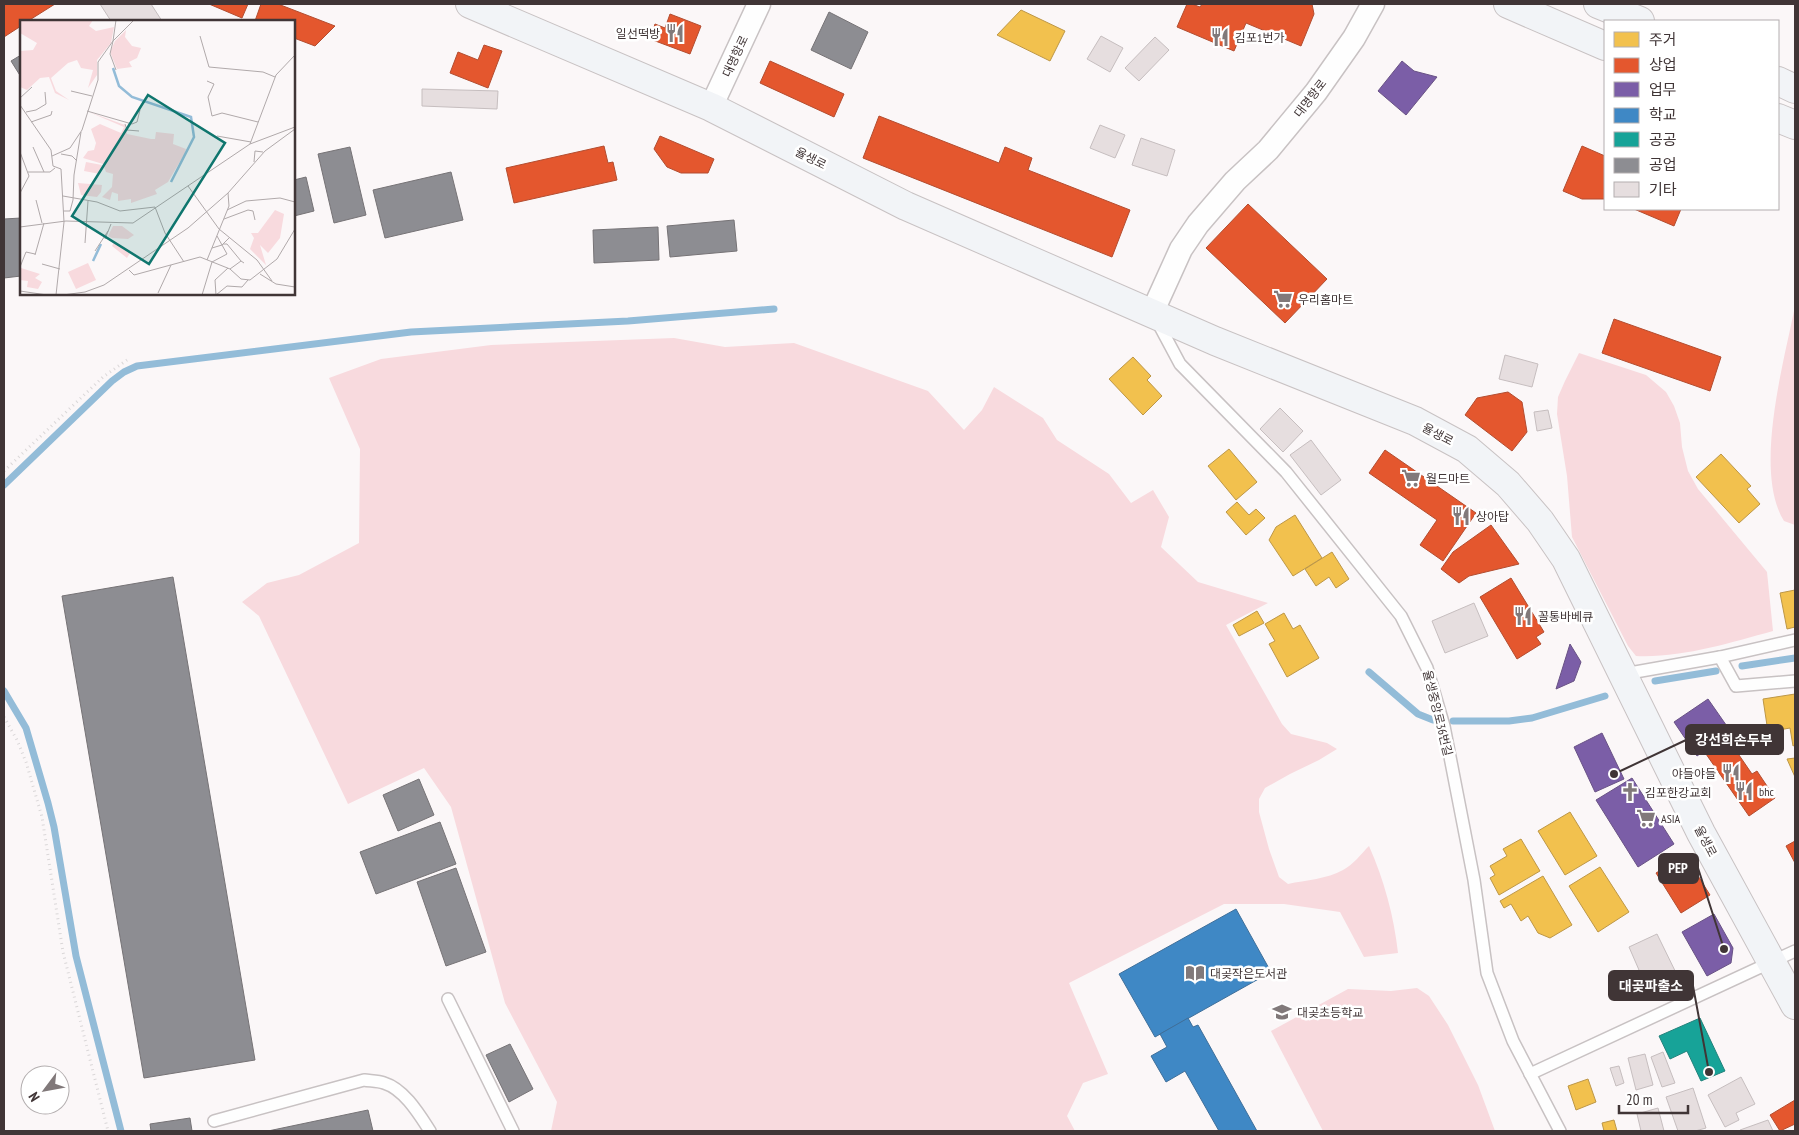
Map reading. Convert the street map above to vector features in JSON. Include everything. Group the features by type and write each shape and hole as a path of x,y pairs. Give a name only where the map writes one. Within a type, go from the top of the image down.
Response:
{"street":[{"name":"율생로","path":"470,4 711,108 906,206 1215,340 1415,421 1467,449 1508,484 1540,521 1566,559 1701,834 1784,956 1795,1005"},
{"name":"대명항로","path":"711,108 759,4"},
{"name":"대명항로","path":"1152,313 1180,249 1198,224 1235,181 1268,150 1316,92 1354,38 1372,4"},
{"path":"1508,4 1604,46"},
{"path":"1598,4 1638,20"},
{"path":"1779,81 1795,89"},
{"path":"1779,118 1795,125"}],"lane":[{"name":"율생중앙로36번길","path":"1152,313 1180,364 1286,472 1401,616 1428,668 1444,726 1474,880 1487,973 1513,1042 1560,1131"},
{"path":"1624,674 1720,657 1795,640"},
{"path":"1720,657 1736,686 1795,681"},
{"path":"1530,1074 1784,956"},
{"path":"448,999 513,1131"},
{"path":"214,1121 364,1080 385,1083 401,1093 419,1113 430,1131"}],"path":[{"path":"4,471 104,377 127,360"},
{"path":"4,717 17,740 26,762 42,817 64,952 108,1131"}],"shaded area":[{"path":"1795,306 1795,525 1784,521 1775,500 1771,474 1771,446 1779,385"},
{"path":"674,338 725,347 794,343 928,391 964,430 982,410 994,387 1043,418 1057,440 1109,474 1131,503 1153,490 1169,517 1161,547 1198,582 1268,603 1226,625 1282,724 1291,734 1327,743 1337,749 1265,788 1259,799 1259,812 1279,877 1288,884 1330,875 1350,865 1369,846 1388,898 1398,953 1364,957 1340,912 1284,904 1224,904 1069,983 1108,1074 1083,1083 1067,1116 1075,1131 551,1131 557,1102 505,1003 451,807 424,768 348,804 259,616 242,602 267,583 299,575 359,543 360,449 329,378 381,359 491,345"},
{"path":"1579,353 1646,375 1666,392 1674,406 1680,423 1682,447 1688,471 1698,489 1767,572 1773,631 1705,649 1671,655 1636,656 1628,646 1572,537 1567,476 1557,414 1558,397"},
{"path":"1417,988 1429,996 1448,1025 1478,1085 1495,1131 1323,1131 1271,1031 1348,989 1391,991"}],"building: 주거":[{"path":"1021,10 1065,31 1050,61 997,35"},
{"path":"1133,357 1151,376 1147,380 1162,396 1143,415 1109,379"},
{"path":"1229,449 1257,482 1236,500 1208,466"},
{"path":"1721,454 1751,486 1747,489 1760,504 1739,523 1696,477"},
{"path":"1237,502 1249,515 1256,509 1265,518 1246,535 1226,512"},
{"path":"1295,515 1322,558 1293,576 1269,540 1276,527"},
{"path":"1332,552 1349,579 1336,588 1329,577 1316,586 1305,569"},
{"path":"1795,590 1795,627 1787,629 1780,593"},
{"path":"1257,611 1264,623 1239,636 1233,625"},
{"path":"1284,613 1293,629 1300,625 1319,658 1287,677 1269,644 1275,641 1265,624"},
{"path":"1795,694 1795,745 1793,746 1790,728 1768,732 1763,699"},
{"path":"1795,758 1795,777 1787,759"},
{"path":"1570,812 1597,856 1565,875 1538,831"},
{"path":"1521,839 1540,871 1499,895 1490,878 1495,875 1490,866 1507,856 1503,849"},
{"path":"1600,867 1629,912 1598,932 1569,886"},
{"path":"1543,876 1572,925 1550,938 1538,933 1528,916 1521,921 1511,904 1504,908 1500,901"},
{"path":"1588,1079 1596,1102 1576,1110 1568,1086"},
{"path":"1614,1120 1617,1131 1604,1131 1602,1123"}],"building: 상업":[{"path":"4,4 55,4 30,20 20,20 20,27 4,37"},
{"path":"209,4 248,4 242,18"},
{"path":"261,4 278,4 335,26 315,46 295,38 295,20 255,20"},
{"name":"김포1번가","path":"1187,4 1200,7 1202,4 1312,4 1314,14 1301,46 1246,23 1234,51 1177,27"},
{"name":"일선떡방","path":"670,14 701,26 690,54 650,39 655,24 665,28"},
{"path":"484,45 502,51 488,88 450,73 458,52 478,60"},
{"path":"770,61 844,94 834,117 760,83"},
{"path":"879,116 999,163 1005,147 1032,158 1028,170 1130,210 1112,257 863,158"},
{"path":"660,136 714,159 708,173 681,173 667,167 654,149"},
{"path":"604,146 608,163 613,162 617,180 514,203 506,168"},
{"path":"1582,146 1604,156 1604,199 1582,199 1563,191"},
{"path":"1248,204 1327,279 1285,323 1206,248"},
{"path":"1636,210 1681,210 1674,226"},
{"path":"1614,319 1721,357 1710,391 1602,353"},
{"path":"1508,392 1522,402 1527,432 1512,451 1465,415 1477,398"},
{"path":"1385,450 1476,513 1443,561 1420,545 1437,520 1369,473"},
{"path":"1491,525 1519,564 1469,576 1459,583 1441,569 1453,552"},
{"path":"1511,578 1544,632 1536,637 1541,644 1517,659 1480,597"},
{"path":"1728,739 1752,774 1757,771 1775,798 1749,816 1706,754"},
{"path":"1795,841 1795,863 1786,846"},
{"path":"1685,855 1710,895 1681,913 1656,873"},
{"path":"1795,1100 1795,1124 1780,1131 1770,1115"}],"building: 업무":[{"path":"1402,61 1414,71 1437,77 1406,115 1378,91"},
{"path":"1570,644 1581,662 1574,681 1556,689"},
{"path":"1708,699 1731,732 1697,756 1674,722"},
{"path":"1602,733 1624,779 1595,792 1574,747"},
{"path":"1632,778 1674,844 1638,867 1596,800"},
{"path":"1714,914 1733,948 1731,963 1707,976 1682,932"}],"building: 학교":[{"name":"대곶작은도서관","path":"1236,909 1271,972 1155,1037 1119,974"},
{"path":"1188,1018 1193,1027 1198,1025 1257,1131 1219,1131 1185,1071 1166,1082 1151,1056 1167,1047 1160,1034"}],"building: 공공":[{"path":"1700,1018 1725,1071 1701,1081 1687,1051 1670,1059 1659,1036"}],"building: 공업":[{"path":"829,12 868,32 851,69 811,50"},
{"path":"20,56 20,75 11,61"},
{"path":"350,147 366,215 334,223 318,154"},
{"path":"451,172 463,220 385,238 373,190"},
{"path":"306,177 314,211 295,216 295,180"},
{"path":"20,218 20,276 4,278 4,219"},
{"path":"734,220 737,251 670,257 667,226"},
{"path":"658,227 659,260 594,263 593,230"},
{"path":"173,577 255,1060 144,1078 62,596"},
{"path":"419,779 434,815 398,831 383,795"},
{"path":"440,822 456,864 376,894 360,852"},
{"path":"456,868 486,952 446,966 417,882"},
{"path":"510,1044 533,1089 509,1102 486,1055"},
{"path":"368,1110 373,1131 268,1131"},
{"path":"190,1118 192,1131 151,1131 150,1124"}],"building: 기타":[{"path":"100,4 151,4 161,20 110,20"},
{"path":"1101,36 1123,48 1110,72 1087,59"},
{"path":"1155,37 1169,50 1139,81 1125,68"},
{"path":"422,89 498,91 497,109 422,106"},
{"path":"1100,125 1125,135 1115,158 1090,148"},
{"path":"1141,138 1175,150 1167,176 1132,165"},
{"path":"1505,355 1538,364 1532,387 1499,379"},
{"path":"1280,408 1303,431 1283,452 1260,429"},
{"path":"1548,410 1552,428 1537,431 1534,412"},
{"path":"1311,440 1341,480 1321,495 1290,455"},
{"path":"1474,603 1488,636 1445,653 1432,621"},
{"path":"1657,934 1681,983 1646,999 1633,973 1639,970 1629,947"},
{"path":"1663,1052 1675,1083 1662,1087 1651,1057"},
{"path":"1645,1054 1653,1085 1636,1090 1628,1058"},
{"path":"1619,1066 1624,1083 1616,1086 1610,1068"},
{"path":"1741,1077 1755,1104 1736,1113 1739,1120 1725,1127 1708,1095"},
{"path":"1693,1088 1706,1128 1695,1131 1678,1131 1666,1097"},
{"path":"1658,1108 1664,1131 1641,1131 1637,1114"},
{"path":"1768,1120 1773,1131 1740,1130"}],"waterway":[{"path":"4,485 112,381 124,372 137,366 411,332 628,321 774,309"},
{"path":"1742,666 1795,658"},
{"path":"1655,681 1716,671"},
{"path":"1369,672 1418,714 1433,720"},
{"path":"4,691 26,728 48,803 54,827 76,956 121,1131"},
{"path":"1453,721 1509,721 1532,718 1605,696"}],"place":[{"name":"일선떡방","path":"675,33"},
{"name":"김포1번가","path":"1220,37"},
{"name":"우리홈마트","path":"1283,299"},
{"name":"월드마트","path":"1411,478"},
{"name":"상아탑","path":"1461,516"},
{"name":"꼴통바베큐","path":"1523,616"},
{"name":"야들야들","path":"1731,773"},
{"name":"강선희손두부","path":"1614,774"},
{"name":"bhc","path":"1744,791"},
{"name":"김포한강교회","path":"1630,792"},
{"name":"ASIA","path":"1646,818"},
{"name":"PEP","path":"1724,949"},
{"name":"대곶작은도서관","path":"1195,973"},
{"name":"대곶초등학교","path":"1282,1012"},
{"name":"대곶파출소","path":"1709,1072"}]}
